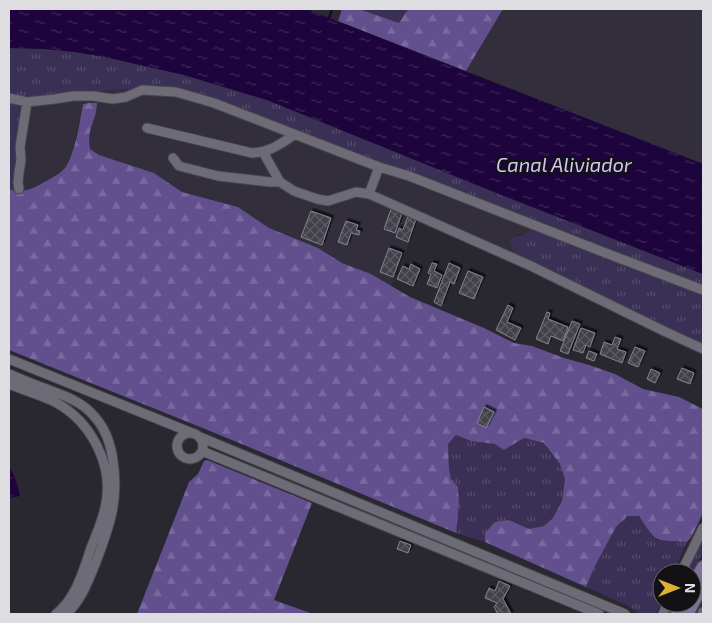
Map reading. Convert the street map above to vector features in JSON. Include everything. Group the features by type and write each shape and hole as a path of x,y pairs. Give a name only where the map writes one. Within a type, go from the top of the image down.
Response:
{"main road":[{"path":"687,614 703,585"}],"street":[{"path":"9,98 27,102 55,100 74,96 113,99 126,97 142,90 176,92 214,103 379,167 409,176 703,290"},
{"path":"19,189 20,147 27,102"},
{"path":"147,128 252,153 263,152 277,147 294,134"},
{"path":"263,152 280,182 294,191 317,199 328,200 356,192 369,194 531,266 703,349"},
{"path":"173,158 179,166 218,176 280,182"},
{"path":"369,194 379,167"},
{"path":"9,359 625,614"},
{"path":"9,374 81,404 94,415 104,429 112,450 116,478 111,518 86,588 66,614"},
{"path":"9,384 55,402 78,419 90,432 97,445 106,473 105,508 78,585 63,609 56,614"},
{"path":"81,423 94,415"},
{"path":"183,435 196,435 203,445 202,451 198,456 191,459 183,457 177,446 180,438 183,435"},
{"path":"97,445 108,441"},
{"path":"202,451 599,614"},
{"path":"397,531 401,521"},
{"path":"686,563 703,528"},
{"path":"554,596 558,586"}],"shaded area":[{"path":"503,9 703,9 703,164 466,71"},
{"path":"141,88 176,89 526,220 529,232 515,235 515,256 422,214 391,286 371,274 342,263 318,248 269,228 238,207 182,192 154,173 99,155 90,149 88,139 91,124 97,110 96,103 83,104 72,155 64,169 28,190 14,192 18,103 22,100 55,94"}],"green space":[{"path":"342,9 359,9 399,23 409,9 503,9 466,71 338,21"},
{"path":"359,9 409,9 399,23"},
{"path":"9,48 44,49 105,57 184,75 267,100 703,274 703,345 515,256 509,240 529,232 526,219 218,100 141,88 55,94 22,100 18,103 20,118 14,192 9,189"},
{"path":"97,103 89,142 90,149 99,155 154,173 182,192 238,207 269,228 318,248 342,263 371,274 410,297 484,328 514,343 532,346 615,374 643,389 679,397 703,409 703,513 692,536 687,542 658,539 650,532 639,516 627,516 616,527 586,587 485,542 485,533 495,522 509,520 529,529 544,526 553,518 562,501 565,479 560,464 544,443 524,438 504,450 495,444 471,441 456,435 448,444 451,479 458,487 459,504 456,533 9,350 9,189 24,191 32,188 60,173 65,168 72,155 83,104"},
{"path":"456,435 471,441 495,444 504,450 524,438 544,443 560,464 565,479 562,501 553,518 544,526 529,529 509,520 485,533 485,542 456,533 459,504 458,488 451,479 448,444"},
{"path":"207,460 312,503 274,600 313,614 137,614 189,482 198,474 204,461"},
{"path":"627,516 639,516 650,532 658,539 687,542 678,563 652,563 652,613 655,614 636,612 628,606 586,587 616,527"},
{"path":"703,538 703,552 697,563 690,563"}],"water":[{"name":"Canal Aliviador","path":"9,9 306,9 703,164 703,274 267,100 184,75 105,57 44,49 9,48"},
{"path":"9,467 16,481 20,496 9,498"}],"building":[{"path":"391,209 402,213 395,233 384,229"},
{"path":"311,211 331,218 322,245 301,237"},
{"path":"408,216 416,219 408,242 396,237 399,228 403,230"},
{"path":"346,221 358,225 356,230 360,231 359,235 351,233 347,245 338,242"},
{"path":"389,248 402,253 393,277 380,272"},
{"path":"432,263 437,264 434,271 442,275 437,288 427,284 431,274 428,273"},
{"path":"449,263 460,268 454,284 450,282 441,306 434,302"},
{"path":"411,264 420,269 413,286 397,279 403,266 409,269"},
{"path":"468,271 483,277 474,299 459,293"},
{"path":"508,305 513,308 507,322 521,328 515,340 496,330"},
{"path":"547,312 550,313 548,319 568,327 563,341 551,336 548,344 536,339"},
{"path":"572,321 580,324 568,354 560,351"},
{"path":"581,328 595,333 590,347 586,345 583,353 573,350"},
{"path":"615,337 621,339 617,349 626,352 622,363 600,354 604,342 612,345"},
{"path":"635,347 645,351 638,367 628,363"},
{"path":"589,351 597,354 594,361 586,358"},
{"path":"682,368 694,373 690,384 677,379"},
{"path":"651,369 660,373 655,383 647,379"},
{"path":"484,407 494,412 486,428 477,423"},
{"path":"400,541 411,545 408,553 397,549"},
{"path":"499,581 510,586 503,599 511,614 498,614 494,607 497,603 485,598 489,588 495,591"}],"waterway":[{"path":"329,18 332,9"}]}
